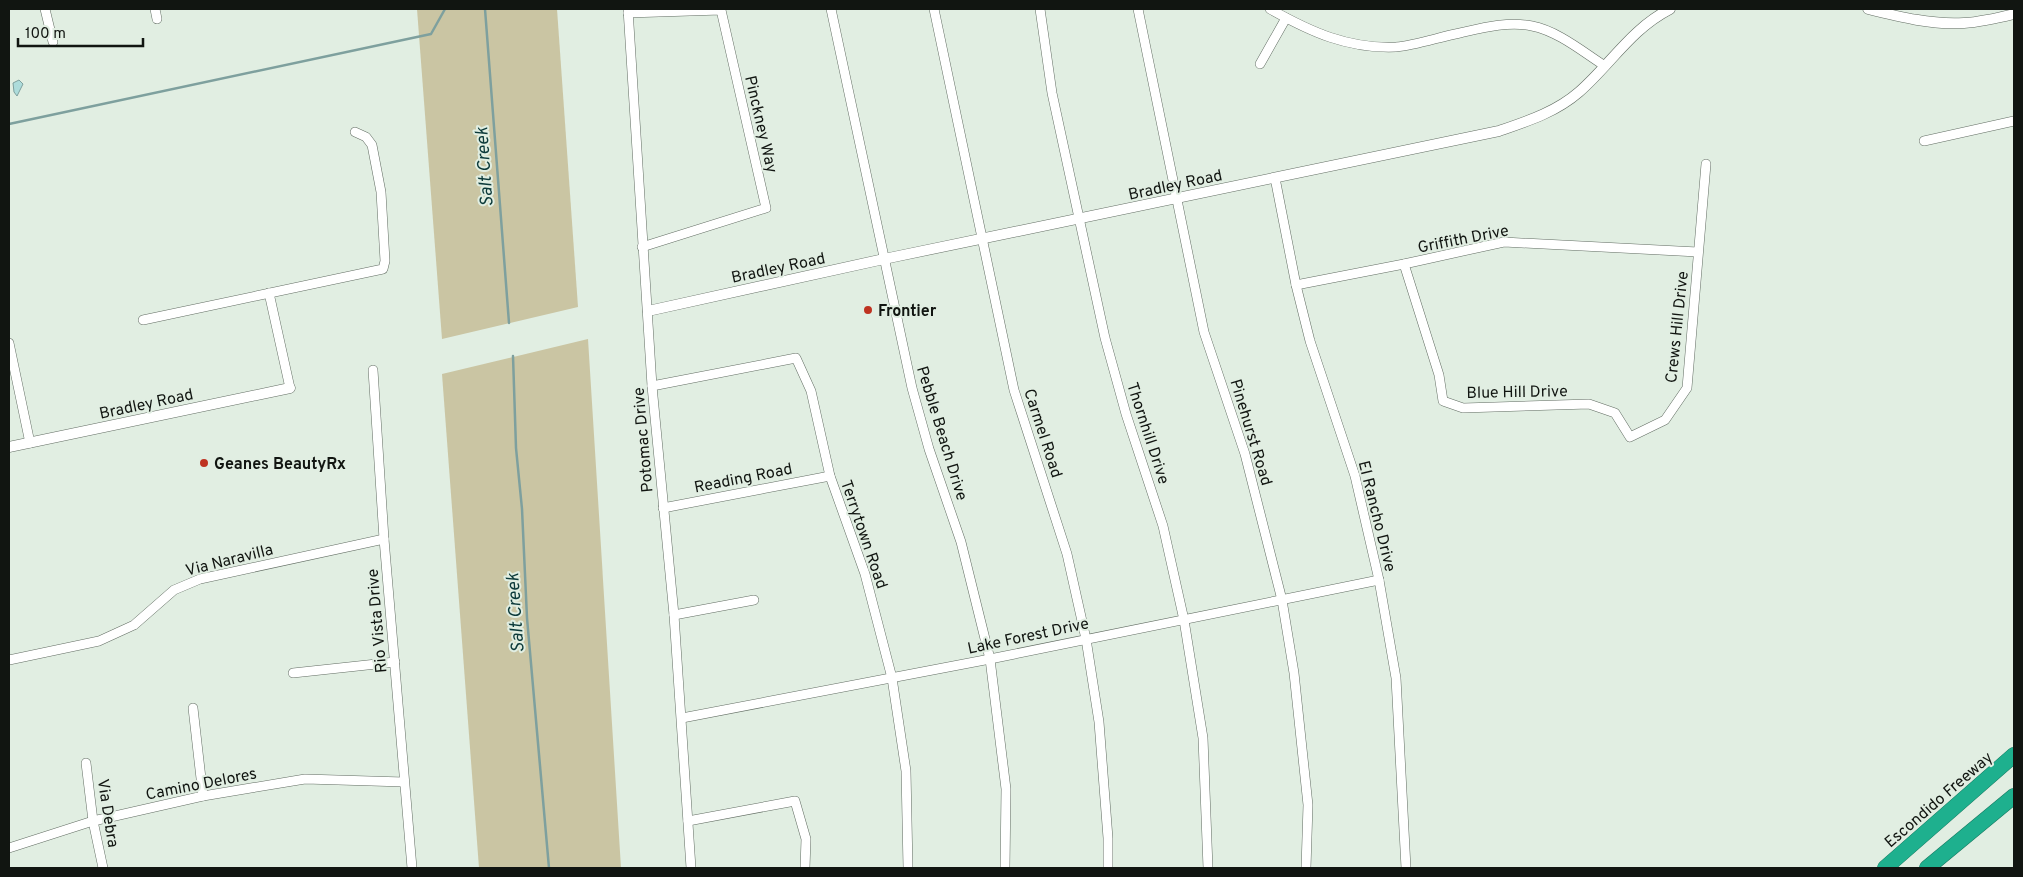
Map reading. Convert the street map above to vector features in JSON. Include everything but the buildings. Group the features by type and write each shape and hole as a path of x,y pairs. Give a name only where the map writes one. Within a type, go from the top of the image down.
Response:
{"highway":[{"name":"Escondido Freeway","path":"1886,868 2014,756"},
{"path":"1927,868 2014,796"}],"street":[{"path":"45,9 53,42"},
{"path":"155,9 157,19"},
{"name":"Pebble Beach Drive","path":"831,9 912,388 929,449 961,542 990,659 1006,789 1005,868"},
{"name":"Carmel Road","path":"934,9 1014,390 1067,554 1086,639 1099,722 1108,838 1108,868"},
{"name":"Thornhill Drive","path":"1040,9 1052,93 1105,338 1126,414 1164,526 1184,620 1202,738 1208,868"},
{"name":"Pinehurst Road","path":"1138,9 1204,332 1245,454 1282,600 1294,673 1308,805 1306,868"},
{"path":"1270,9 1327,38 1361,45 1397,46 1492,26 1512,24 1532,26 1566,40 1605,66"},
{"name":"Bradley Road","path":"648,311 884,259 1499,130 1528,121 1554,109 1578,92 1605,66 1625,42 1651,19 1670,9"},
{"path":"1868,9 1910,19 1965,23 2014,14"},
{"name":"Pinckney Way","path":"628,11 721,10 766,208 642,247"},
{"name":"Potomac Drive","path":"628,11 652,386 674,615 691,868"},
{"path":"1260,64 1286,18"},
{"path":"1924,141 2014,121"},
{"path":"143,320 383,269 385,261 381,192 372,145 366,137 354,132"},
{"name":"Crews Hill Drive","path":"1630,437 1665,420 1687,388 1706,164"},
{"name":"El Rancho Drive","path":"1275,178 1296,285 1310,341 1355,476 1379,580 1396,678 1406,868"},
{"name":"Griffith Drive","path":"1296,285 1504,242 1698,252"},
{"name":"Blue Hill Drive","path":"1404,264 1439,375 1443,402 1463,408 1589,404 1615,413 1630,437"},
{"path":"269,293 290,388"},
{"path":"9,343 30,443"},
{"name":"Terrytown Road","path":"652,386 796,358 811,391 830,476 865,574 892,678 906,771 908,868"},
{"name":"Rio Vista Drive","path":"373,370 384,540 412,868"},
{"name":"Bradley Road","path":"9,447 290,388"},
{"name":"Reading Road","path":"663,508 830,476"},
{"name":"Via Naravilla","path":"9,660 99,641 134,625 174,590 200,579 384,540"},
{"name":"Lake Forest Drive","path":"682,718 990,659 1379,580"},
{"path":"674,615 754,600"},
{"path":"293,673 395,662"},
{"path":"193,708 203,796"},
{"name":"Via Debra","path":"86,763 93,821 103,868"},
{"name":"Camino Delores","path":"9,848 93,821 203,796 306,779 404,782"},
{"path":"688,821 795,800 806,839 805,868"}],"shaded area":[{"path":"417,9 557,9 578,307 442,339"},
{"path":"588,339 621,868 479,868 442,374"}],"water":[{"path":"19,80 23,84 17,96 14,92 13,83"}],"waterway":[{"path":"9,124 431,34 445,9"},
{"name":"Salt Creek","path":"485,9 509,323"},
{"name":"Salt Creek","path":"513,356 516,448 522,509 527,618 549,868"}],"place":[{"name":"Frontier","path":"868,310"},
{"name":"Geanes BeautyRx","path":"204,463"}]}
